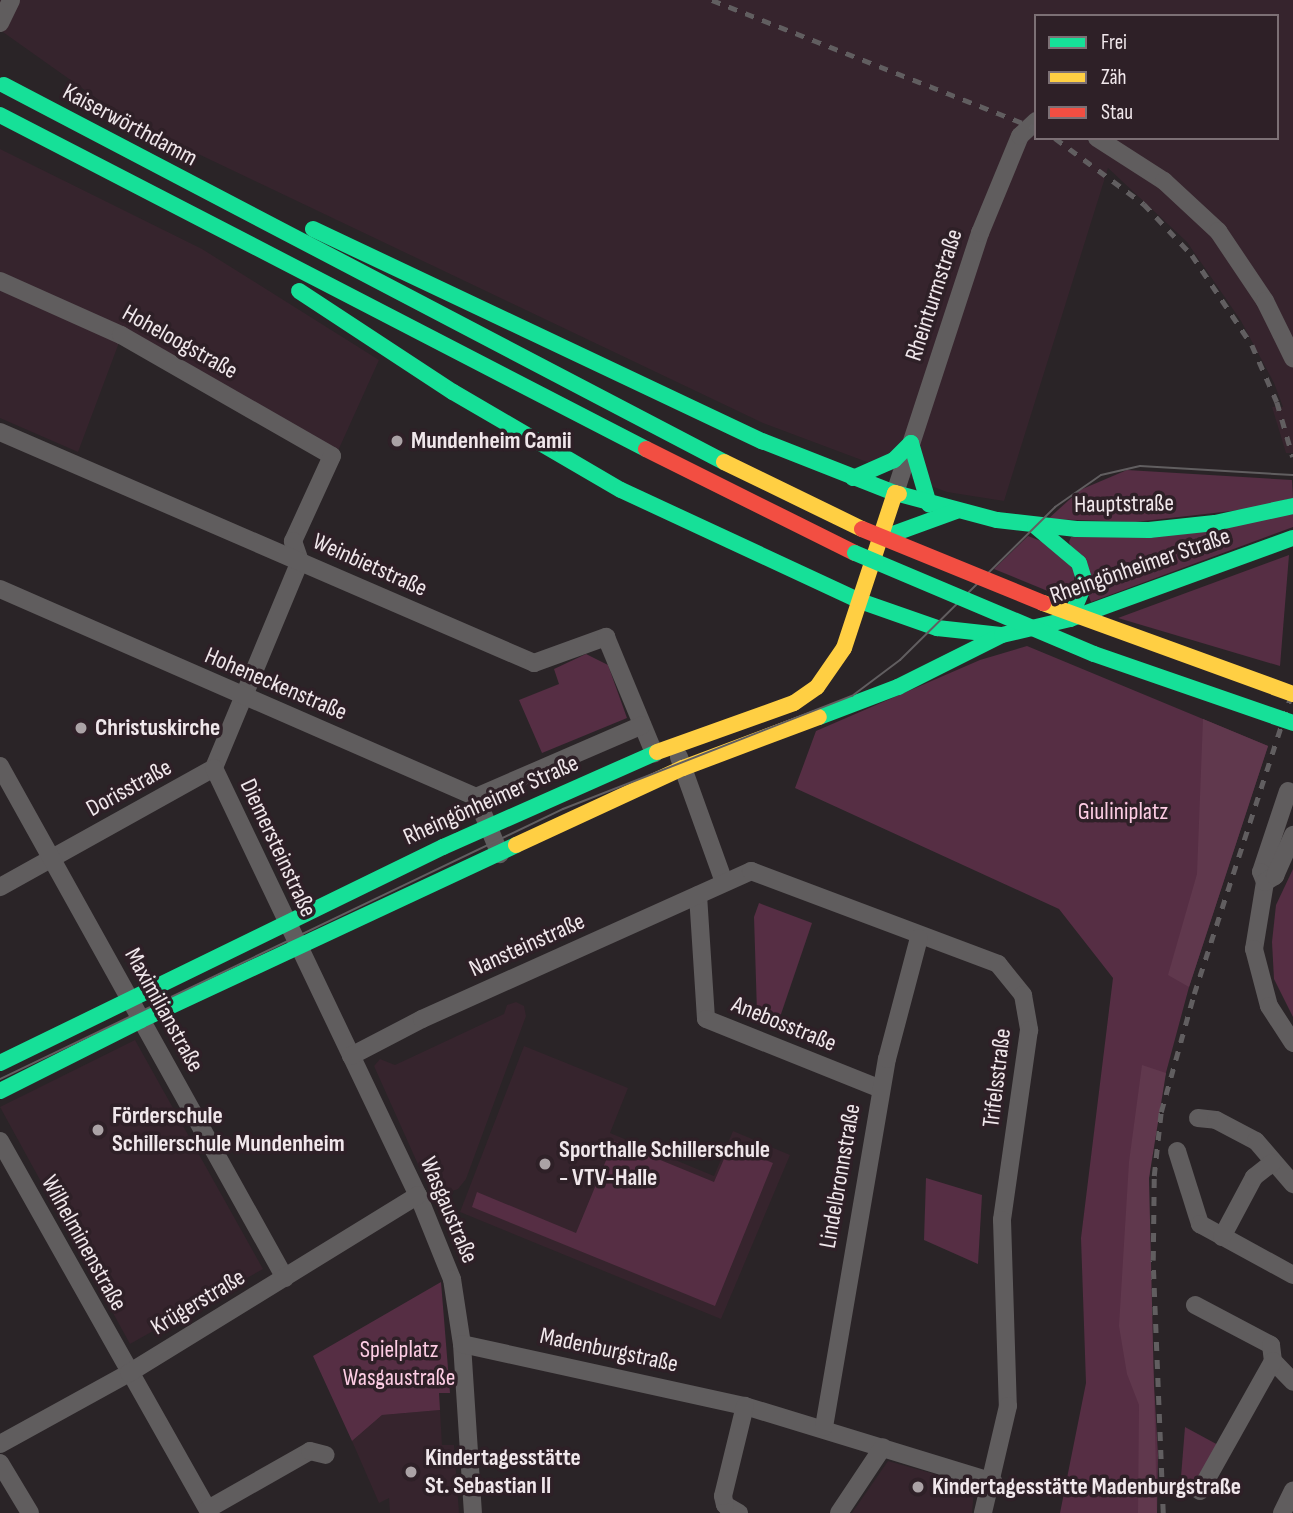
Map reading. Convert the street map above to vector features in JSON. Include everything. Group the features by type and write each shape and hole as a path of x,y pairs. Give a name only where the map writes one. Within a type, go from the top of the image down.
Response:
{"main road":[{"name":"Kaiserwörthdamm","path":"4,85 234,206"},
{"name":"Kaiserwörthdamm","path":"0,116 162,199"},
{"path":"162,199 762,510 855,553 1107,659 1293,723"},
{"path":"162,199 453,392 621,491 860,601 937,628 1002,635"},
{"path":"234,206 358,246 636,382 853,478 956,511"},
{"path":"234,206 624,412 862,528 1122,635 1293,694"},
{"path":"853,478 894,460 911,443 929,504"},
{"name":"Rheingönheimer Straße","path":"0,1063 128,998 488,827 654,753 676,749 794,703 817,687 844,648 895,493"},
{"name":"Hauptstraße","path":"956,511 1034,526 1149,530 1215,523 1293,506"},
{"path":"882,538 956,511"},
{"path":"1034,526 1079,563 1085,583 1070,619"},
{"name":"Rheingönheimer Straße","path":"1002,635 1070,619 1293,537"},
{"path":"0,1091 141,1020 684,768 886,692 1002,635"}],"street":[{"name":"Rheinturmstraße","path":"895,493 980,233 1020,136 1034,123"},
{"path":"1100,140 1164,181 1218,231 1265,301 1293,358"},
{"name":"Hoheloogstraße","path":"0,281 121,335 332,456 293,541 300,561"},
{"name":"Weinbietstraße","path":"0,432 534,663 606,637 654,753"},
{"path":"214,768 246,699 300,561"},
{"name":"Hoheneckenstraße","path":"0,589 246,699 476,797"},
{"name":"Rheingönheimer Straße","path":"476,797 642,725"},
{"path":"676,749 724,883"},
{"name":"Maximilianstraße","path":"0,766 49,859 285,1278"},
{"name":"Dorisstraße","path":"0,887 214,768"},
{"name":"Diemersteinstraße","path":"214,768 297,949"},
{"path":"1291,788 1261,872 1265,881 1255,923 1256,963 1269,1006 1293,1043"},
{"path":"476,797 500,853"},
{"path":"1265,881 1275,876 1293,835"},
{"name":"Trifelsstraße","path":"724,883 751,872 919,938 982,954 1013,978 1028,1012 1002,1220 1002,1288 1010,1375 993,1482 983,1513"},
{"name":"Nansteinstraße","path":"351,1056 422,1019 724,883"},
{"name":"Anebosstraße","path":"698,895 706,1019 881,1089"},
{"name":"Lindelbronnstraße","path":"824,1427 881,1089 919,938"},
{"name":"Wasgaustraße","path":"297,949 418,1195 452,1279 462,1344 473,1513"},
{"path":"1198,1118 1216,1120 1256,1141 1272,1163 1293,1184"},
{"name":"Wilhelminenstraße","path":"0,1141 209,1511"},
{"path":"1177,1150 1200,1224 1293,1275"},
{"path":"1222,1237 1254,1177 1272,1163"},
{"name":"Krügerstraße","path":"0,1444 129,1373 418,1195"},
{"path":"1195,1305 1270,1345 1273,1361 1293,1382"},
{"name":"Madenburgstraße","path":"462,1344 745,1406 824,1427 993,1482"},
{"path":"1199,1491 1273,1361"},
{"path":"739,1513 725,1506 723,1496 745,1406"},
{"path":"839,1513 883,1447"},
{"path":"209,1511 310,1451 326,1455"},
{"path":"0,1463 30,1513"},
{"path":"1282,1513 1293,1490"}],"shaded area":[{"path":"0,0 1293,0 1293,453 1286,453 1272,407 1283,407 1274,383 1241,321 1187,242 1108,168 1004,501 947,492 763,423 127,120 0,30"},
{"path":"0,149 202,249 379,360 337,453 123,332 78,452 0,418"},
{"path":"1203,719 1268,746 1189,987 1168,975 1197,874"},
{"name":"Förderschule Schillerschule Mundenheim","path":"516,1002 524,1006 526,1016 466,1179 458,1189 446,1193 434,1190 425,1180 374,1066 380,1059 395,1065 504,1014 507,1005"},
{"path":"135,1040 263,1269 130,1344 0,1107"},
{"path":"524,1046 628,1088 610,1133 714,1176 733,1131 790,1155 721,1319 460,1212"},
{"path":"1142,1065 1166,1073 1149,1178 1157,1513 1138,1513 1139,1405 1127,1374 1119,1326 1129,1162"},
{"name":"Kindertagesstätte St. Sebastian II","path":"440,1410 442,1445 454,1445 459,1513 390,1513 389,1498 379,1503 352,1441 382,1415"},
{"name":"Kindertagesstätte Madenburgstraße","path":"888,1461 963,1482 974,1491 972,1513 852,1513"}],"green space":[{"path":"1127,470 1292,480 1293,498 1249,509 1135,522 1048,519 1080,490"},
{"path":"1293,514 1293,527 1091,602 1069,542 1071,537"},
{"path":"1028,536 1046,543 1075,570 1072,601 994,569"},
{"path":"1289,555 1280,666 1118,618"},
{"name":"Giuliniplatz","path":"1027,646 1268,746 1189,987 1157,1106 1149,1178 1147,1260 1158,1455 1157,1513 1060,1513 1086,1383 1081,1238 1113,978 1059,909 795,788 816,731 980,660"},
{"path":"586,654 608,665 627,718 542,753 519,700 559,684 554,669"},
{"path":"1293,869 1293,1017 1274,979 1272,942 1276,905"},
{"path":"759,903 812,923 779,1020 757,1012 754,917"},
{"path":"614,1141 714,1182 730,1145 773,1163 715,1306 472,1207 477,1192 576,1233"},
{"path":"926,1178 982,1195 978,1264 924,1240"},
{"name":"Spielplatz Wasgaustraße","path":"441,1282 450,1393 439,1393 440,1410 382,1415 352,1441 313,1356"},
{"path":"1185,1427 1220,1446 1195,1489 1181,1477"}],"tram line":[{"path":"0,1079 563,809 852,696 900,660 1055,507 1101,475 1140,466 1293,475"}],"railway":[{"path":"712,0 1034,127"},
{"path":"1058,140 1144,204 1192,255 1252,345 1277,402 1293,457"},
{"path":"1163,1513 1153,1260 1154,1176 1161,1112 1194,994 1293,690"}],"traffic: fast":[{"path":"4,85 724,462"},
{"path":"0,115 646,449"},
{"path":"313,229 762,441 895,493"},
{"path":"299,291 453,392 621,490 860,601"},
{"path":"911,443 929,504"},
{"path":"853,478 894,460 911,443"},
{"path":"899,494 997,520 1076,529 1149,530 1215,523 1293,506"},
{"path":"882,538 956,511"},
{"path":"1035,526 1079,563 1085,583 1070,619"},
{"path":"819,717 898,687 1002,635 1070,619 1293,538"},
{"path":"855,553 1094,654 1293,723"},
{"path":"860,601 937,628 1001,635"},
{"path":"0,1063 443,847 657,752"},
{"path":"0,1091 141,1020 516,845"}],"traffic: slow":[{"path":"724,462 862,529"},
{"path":"657,752 794,703 817,687 844,648 895,493 899,494"},
{"path":"1043,603 1293,694"},
{"path":"516,845 683,768 819,717"}],"traffic: jam":[{"path":"646,449 855,553"},
{"path":"862,529 1043,603"}],"place":[{"name":"Mundenheim Camii","path":"397,441"},
{"name":"Christuskirche","path":"81,728"},
{"name":"Förderschule Schillerschule Mundenheim","path":"98,1130"},
{"name":"Sporthalle Schillerschule - VTV-Halle","path":"545,1164"},
{"name":"Kindertagesstätte St. Sebastian II","path":"411,1472"},
{"name":"Kindertagesstätte Madenburgstraße","path":"918,1487"}]}
